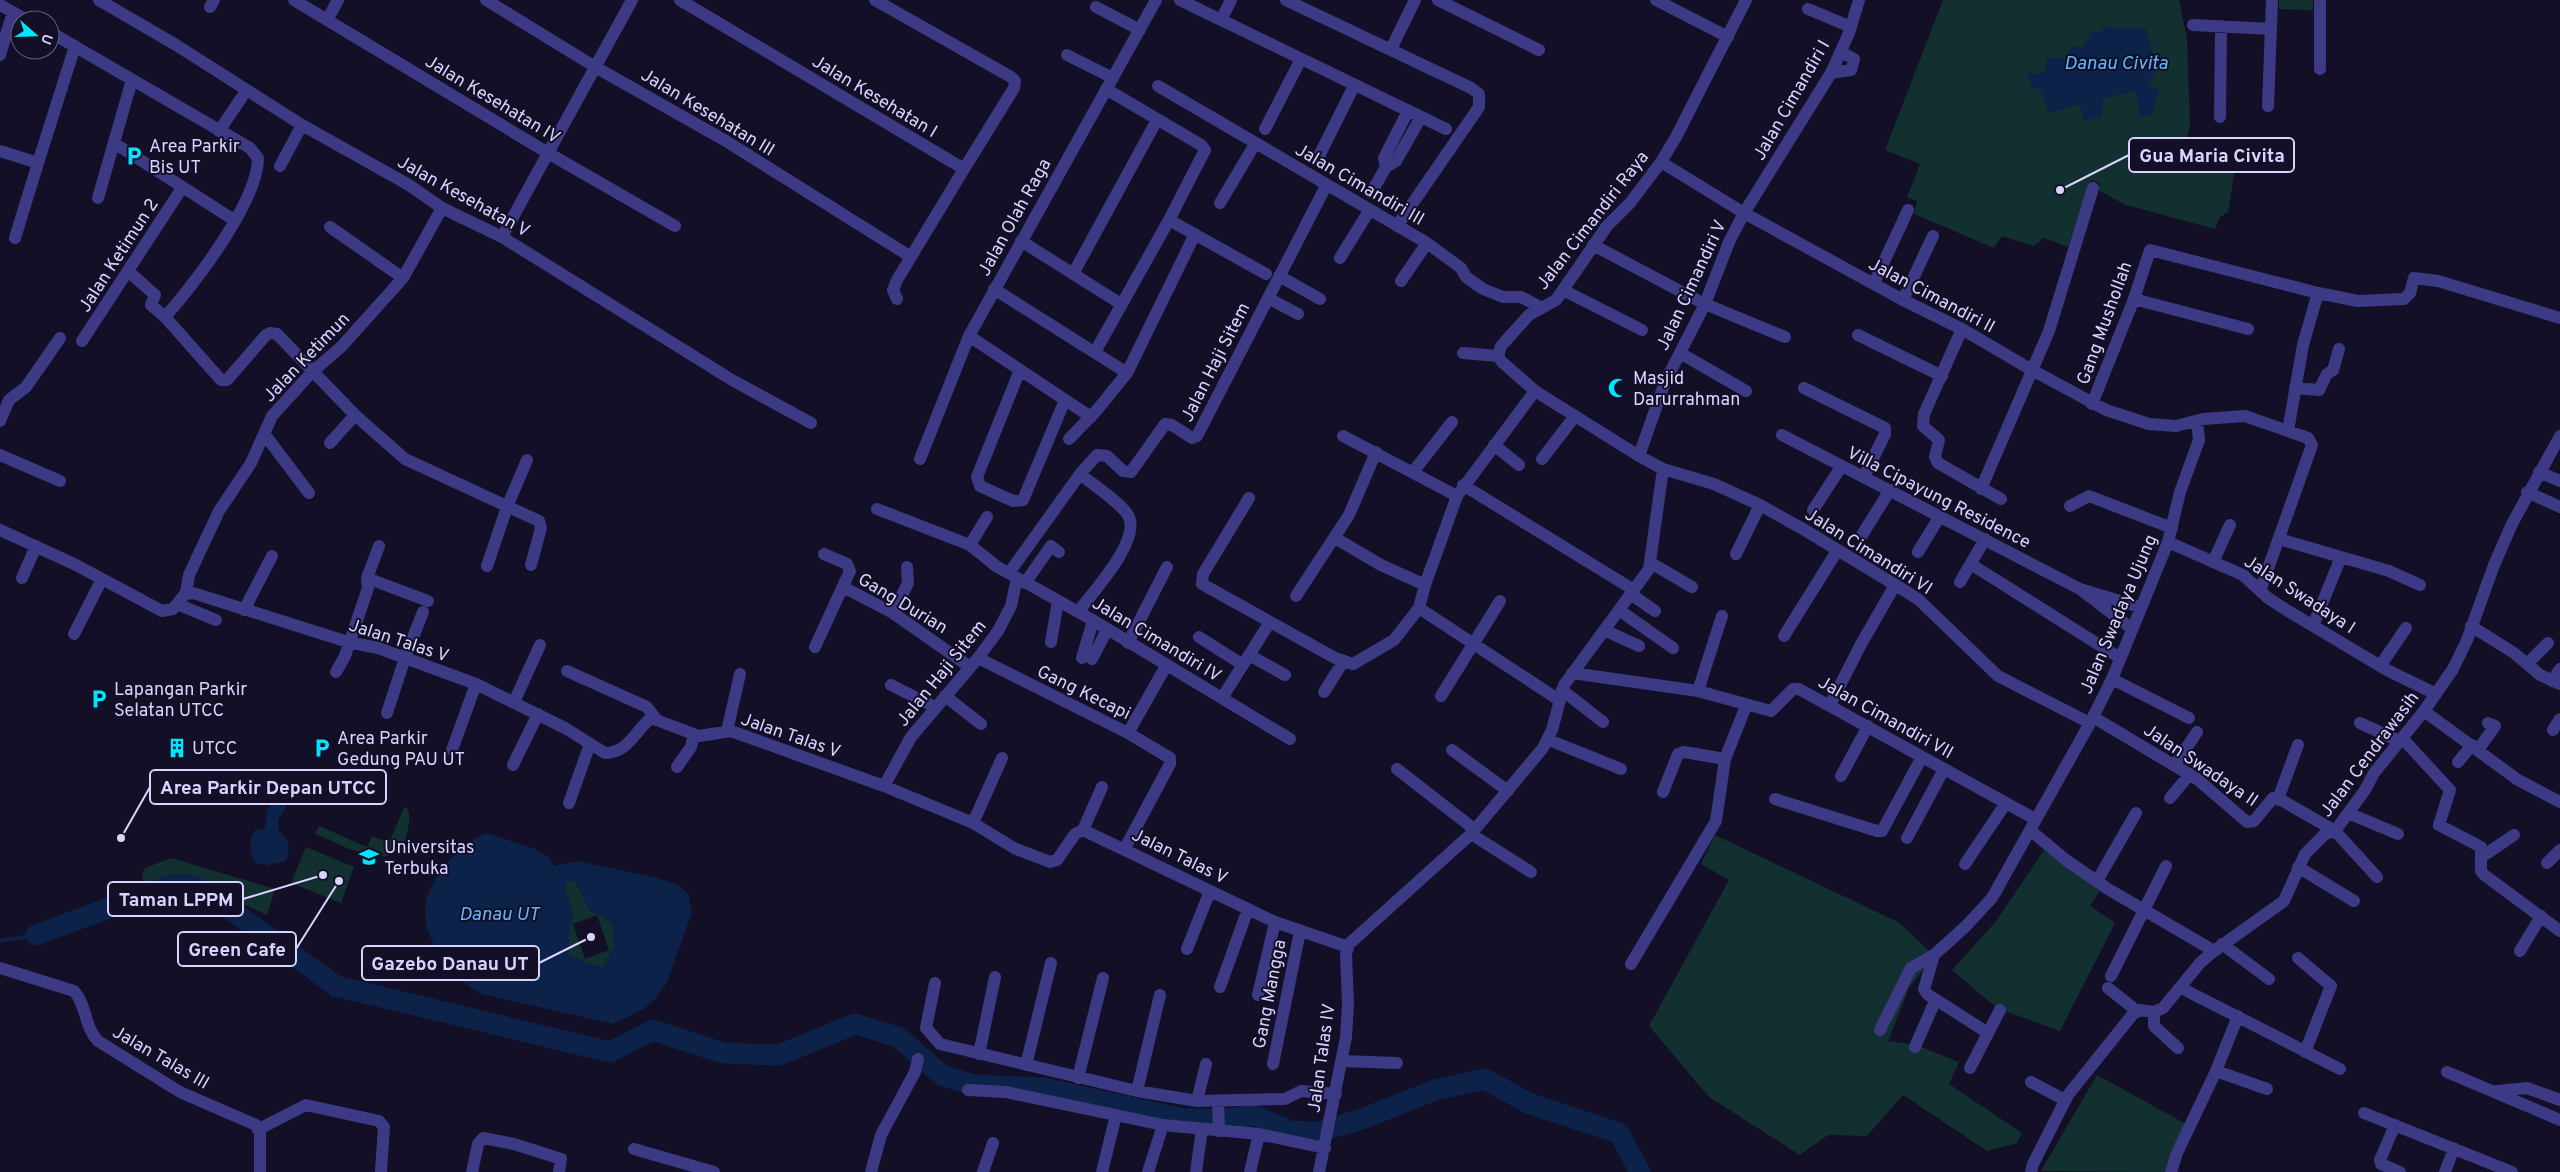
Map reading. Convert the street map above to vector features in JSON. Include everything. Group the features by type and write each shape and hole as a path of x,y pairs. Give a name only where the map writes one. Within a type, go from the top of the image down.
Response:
{"street":[{"name":"Jalan Kesehatan V","path":"99,0 176,45 302,125 409,185 442,208 502,237 732,380 811,422"},
{"name":"Jalan Kesehatan IV","path":"294,0 548,153 675,226"},
{"path":"327,20 338,0"},
{"name":"Jalan Kesehatan III","path":"486,0 597,68 726,141 911,257"},
{"path":"502,237 597,68 632,0"},
{"name":"Jalan Kesehatan I","path":"680,0 964,169"},
{"name":"Jalan Olah Raga","path":"920,459 969,336 1156,0"},
{"path":"1180,0 1446,129"},
{"path":"1221,20 1231,0"},
{"path":"1286,0 1392,49 1471,88 1479,94 1479,106 1397,226"},
{"path":"1392,49 1415,0"},
{"path":"1438,0 1539,50"},
{"path":"1656,0 1728,38"},
{"name":"Jalan Cimandiri I","path":"1744,212 1831,73 1851,27 1859,0"},
{"path":"2268,106 2272,0"},
{"path":"2320,0 2320,69"},
{"path":"880,1 1015,81 1014,88 893,288 897,299"},
{"name":"Jalan Cimandiri Raya","path":"1498,356 1501,346 1529,315 1556,300 1607,226 1630,203 1661,162 1728,38 1741,2"},
{"path":"1096,7 1140,30"},
{"path":"1808,9 1851,27"},
{"path":"0,55 10,19"},
{"path":"2193,25 2271,29"},
{"path":"2220,117 2221,26"},
{"path":"60,38 250,148 258,158 257,173 225,238 184,296 165,317"},
{"path":"15,238 75,46"},
{"path":"1067,55 1109,83 1157,120 1201,145 1205,150 1169,220 1095,352"},
{"path":"1265,129 1301,60"},
{"path":"98,198 132,80"},
{"name":"Jalan Cimandiri III","path":"1158,86 1427,244 1461,268 1466,277 1483,289 1503,297 1521,296 1542,308"},
{"path":"1318,156 1354,86"},
{"path":"219,131 242,97"},
{"path":"1386,167 1384,158 1408,111"},
{"path":"1371,192 1386,167 1396,161 1421,117"},
{"path":"1073,274 1157,120"},
{"path":"280,166 302,125"},
{"path":"114,143 234,220"},
{"path":"1220,203 1255,144"},
{"path":"0,151 38,163"},
{"name":"Jalan Cimandiri II","path":"1661,162 1744,212 1903,300 1962,329 2092,404 2123,417 2149,424 2176,426 2198,421"},
{"name":"Jalan Haji Sitem","path":"884,786 904,748 935,707 998,631 1011,606 1017,578 1080,474 1097,456 1102,454 1122,471 1131,472 1165,424 1172,425 1192,438 1197,436 1326,186"},
{"name":"Jalan Ketimun 2","path":"82,342 182,188"},
{"path":"1981,489 2053,319 2093,188"},
{"name":"Jalan Ketimun","path":"186,593 189,575 219,511 251,463 275,412 312,372 341,347 402,278 442,208"},
{"path":"1874,284 1908,210"},
{"path":"1340,258 1369,211"},
{"name":"Jalan Cimandiri V","path":"1639,456 1665,382 1744,212"},
{"path":"1169,220 1266,274"},
{"path":"330,227 402,278"},
{"path":"1069,439 1127,373 1194,234"},
{"path":"1903,300 1932,236"},
{"path":"1021,241 1121,304"},
{"path":"1401,281 1427,244"},
{"path":"1593,245 1701,302 1785,337"},
{"name":"Gang Mushollah","path":"2092,404 2134,299 2150,250 2318,293"},
{"path":"128,270 155,295 151,305 165,317 221,380 227,380 270,333 277,334 355,415 411,462 541,524 531,565"},
{"path":"1279,276 1320,300"},
{"path":"2288,431 2303,345 2318,293 2358,300 2404,299 2410,293 2413,280 2416,277 2438,281 2560,318"},
{"path":"994,289 1127,373"},
{"path":"1563,290 1642,330"},
{"path":"1268,298 1298,314"},
{"path":"2134,299 2248,329"},
{"path":"1962,329 1924,414 1923,426 1939,440 1935,458 1938,463 2001,499"},
{"path":"1858,335 1942,376"},
{"path":"969,336 1091,416"},
{"path":"0,421 9,400 26,387 60,338"},
{"path":"2295,388 2319,390 2327,374 2333,370 2339,349"},
{"path":"1680,352 1746,391"},
{"path":"1348,947 1352,940 1472,832 1508,792 1549,740 1560,695 1572,673 1651,563 1663,469 1535,391 1502,362 1498,356 1463,353"},
{"path":"1020,370 977,477 980,486 1014,501 1023,500 1065,400"},
{"path":"1804,388 1886,428 1885,434 1864,477"},
{"path":"1249,498 1204,574 1202,584 1343,662 1353,664 1394,640 1419,608 1425,585 1460,490 1535,391"},
{"path":"330,443 355,415"},
{"path":"1542,459 1575,416"},
{"path":"2198,421 2245,416 2308,438 2312,445 2260,591"},
{"name":"Jalan Swadaya Ujung","path":"1880,1030 1911,968 1934,955 1966,926 1992,898 2091,720 2112,679 2131,628 2168,542 2180,492 2199,440 2198,421"},
{"path":"1413,472 1452,422"},
{"path":"265,435 309,493"},
{"name":"Villa Cipayung Residence","path":"1782,435 2080,589 2131,628"},
{"path":"1343,436 1413,472 1460,490 1632,592 1655,611"},
{"name":"Jalan Cendrawasih","path":"2154,1012 2163,1008 2181,986 2218,948 2284,902 2305,854 2325,834 2335,831 2365,790 2374,773 2436,694 2460,657 2497,556 2527,492 2539,472 2555,456 2560,436"},
{"path":"1494,445 1519,465"},
{"path":"1296,596 1335,538 1354,505 1376,452"},
{"path":"0,455 60,481"},
{"path":"487,566 507,507 527,460"},
{"path":"1813,510 1841,467"},
{"name":"Jalan Cimandiri VI","path":"1663,469 1714,484 1760,505 1803,529 1919,600 1998,676 2091,720"},
{"path":"2539,472 2560,481"},
{"path":"1078,612 1124,552 1130,523 1123,510 1080,474"},
{"path":"1862,535 1890,490"},
{"path":"2527,492 2560,507"},
{"path":"2070,506 2089,496 2172,528"},
{"path":"1736,554 1760,505"},
{"name":"Jalan Cimandiri IV","path":"877,509 970,545 1017,578 1222,698 1270,622"},
{"path":"1918,552 1940,516"},
{"path":"970,545 987,517"},
{"path":"2213,562 2230,524"},
{"path":"0,530 102,579 162,611 169,611 186,593"},
{"path":"1335,538 1381,565 1425,585"},
{"path":"1960,582 1986,539"},
{"path":"2279,539 2389,571 2420,585"},
{"name":"Jalan Swadaya I","path":"2168,542 2243,575 2260,591 2313,626 2380,666 2436,694"},
{"path":"22,578 36,546"},
{"path":"336,672 345,656 348,642 368,588 366,578 379,546"},
{"path":"1017,578 1051,546 1059,552"},
{"path":"1784,636 1837,551"},
{"path":"815,647 850,571 849,566 824,554"},
{"path":"244,610 272,556"},
{"path":"2313,626 2341,557"},
{"path":"1651,563 1692,587"},
{"path":"893,613 908,583 907,567"},
{"path":"1128,642 1147,611 1168,567"},
{"path":"1977,568 2120,658"},
{"path":"366,578 426,606 405,658 387,713"},
{"path":"74,634 102,579"},
{"path":"1830,705 1860,646 1895,585"},
{"name":"Gang Durian","path":"843,587 893,613 974,662"},
{"name":"Villa Cipayung Residence","path":"2080,589 2140,607"},
{"name":"Jalan Talas V","path":"186,593 193,593 348,642 378,648 476,684 538,714 605,753 619,750 626,746 649,720 656,719 694,734 703,735 727,730 884,786 973,823 1014,848 1050,862 1057,860 1075,834 1083,830 1125,848 1275,922 1348,947"},
{"path":"1051,642 1058,601"},
{"path":"1441,696 1500,601"},
{"path":"2114,615 2121,601"},
{"path":"177,604 216,620"},
{"path":"1419,608 1472,645 1603,722"},
{"path":"1619,610 1673,648"},
{"path":"1698,691 1722,616"},
{"path":"1093,621 1087,659 1107,630"},
{"path":"2472,626 2556,682 2560,669"},
{"path":"2380,666 2406,628"},
{"path":"1604,630 1639,646"},
{"path":"1199,637 1246,660 1284,675"},
{"path":"2527,664 2548,643"},
{"path":"514,702 540,645"},
{"name":"Gang Kecapi","path":"974,662 1128,733 1168,755 1171,761 1125,848"},
{"path":"1324,692 1343,662"},
{"path":"1128,733 1166,666"},
{"path":"567,671 647,706 656,719"},
{"name":"Jalan Cimandiri VII","path":"1572,673 1698,691 1746,706 1771,711 1793,689 1830,705 2006,803 2033,825 2066,860 2097,881 2144,909 2218,948 2269,979"},
{"path":"727,730 740,674"},
{"path":"2112,679 2189,718"},
{"path":"452,750 476,684"},
{"path":"891,685 935,707"},
{"path":"945,696 981,724"},
{"path":"1222,698 1290,739"},
{"path":"1632,964 1716,821 1725,759 1746,706"},
{"path":"2424,711 2518,780 2560,802"},
{"path":"513,765 538,714"},
{"name":"Jalan Swadaya II","path":"2091,720 2190,774 2250,823 2274,798 2278,799 2335,831 2377,877"},
{"path":"2360,723 2401,739 2450,790 2439,825 2481,847 2483,856 2481,871 2483,874 2560,931"},
{"path":"2458,762 2475,748 2495,726 2488,723"},
{"path":"1841,776 1868,726"},
{"path":"2175,765 2197,732"},
{"path":"677,767 691,747 694,734"},
{"path":"1549,740 1621,769"},
{"path":"569,803 590,744"},
{"path":"2278,799 2298,745"},
{"path":"1452,750 1508,792"},
{"path":"1663,792 1678,754 1684,752 1725,759"},
{"path":"1775,799 1882,831 1922,757"},
{"path":"973,823 1002,758"},
{"path":"1397,769 1472,832 1531,872"},
{"path":"1907,838 1944,769"},
{"path":"2170,798 2190,774"},
{"path":"1083,830 1102,787"},
{"path":"1964,864 2006,803"},
{"path":"2097,881 2136,812"},
{"path":"2348,813 2398,834"},
{"path":"2483,856 2514,835"},
{"path":"2547,863 2560,850"},
{"path":"2166,866 2109,982 2137,1011 2154,1012 2154,1026 2178,1048"},
{"path":"2298,867 2354,901"},
{"path":"1187,949 1210,891"},
{"path":"1220,988 1248,909"},
{"path":"2520,951 2541,916"},
{"path":"1258,995 1275,922"},
{"name":"Gang Mangga","path":"1273,1064 1300,932"},
{"name":"Jalan Talas IV","path":"1320,1172 1342,1061 1348,1004 1348,947"},
{"path":"1934,955 1924,989 1935,1001 1988,1033"},
{"path":"2298,958 2331,986 2305,1052"},
{"path":"1026,1066 1051,963"},
{"name":"Jalan Talas III","path":"0,968 74,991 81,1002 91,1032 98,1041 180,1092 256,1125 259,1129"},
{"path":"979,1054 995,977"},
{"path":"1078,1078 1102,978"},
{"path":"935,983 926,1028 940,1044 1078,1078 1137,1091 1197,1101 1285,1099 1301,1091 1336,1094"},
{"path":"2181,986 2187,991 2340,1069"},
{"path":"1137,1091 1160,995"},
{"path":"1914,1047 1935,1001"},
{"path":"1970,1068 2000,1010"},
{"path":"2031,1172 2033,1164 2074,1085 2137,1011"},
{"path":"2171,1172 2184,1136 2216,1071 2238,1016"},
{"path":"871,1172 881,1135 915,1072 918,1059"},
{"path":"1342,1061 1396,1063"},
{"path":"1197,1101 1206,1064"},
{"path":"2216,1071 2266,1090"},
{"path":"2447,1072 2560,1120"},
{"path":"2032,1082 2065,1100"},
{"path":"2495,1091 2527,1088 2560,1100"},
{"path":"968,1090 1006,1092 1163,1126 1202,1130 1219,1125 1259,1134 1326,1144"},
{"path":"1218,1102 1219,1125"},
{"path":"260,1172 259,1129 306,1105 379,1121 384,1127 381,1172"},
{"path":"2364,1113 2512,1172"},
{"path":"1102,1172 1116,1115"},
{"path":"2395,1125 2380,1160 2381,1164 2400,1172"},
{"path":"1148,1172 1163,1126"},
{"path":"1196,1172 1202,1130"},
{"path":"1250,1172 1259,1134"},
{"path":"472,1172 478,1144 483,1138 514,1144 561,1159 559,1172"},
{"path":"983,1172 993,1143"},
{"path":"2445,1172 2454,1148"},
{"path":"634,1150 714,1172"}],"green space":[{"path":"1943,0 2179,0 2187,38 2190,125 2183,158 2235,169 2228,212 2220,217 2215,229 2126,205 2098,190 2100,183 2091,180 2068,247 2044,238 2033,246 2002,236 1994,248 1914,214 1917,201 1907,197 1920,164 1885,150"},
{"path":"2279,0 2313,0 2313,10 2279,9"},
{"path":"404,807 408,809 409,817 405,840 399,850 389,856 364,854 315,834 319,826 367,847 372,836 389,843"},
{"path":"1715,835 1900,923 1934,956 1909,988 1888,1041 1916,1045 1959,1062 1949,1084 2022,1133 2017,1143 1987,1151 1903,1095 1867,1136 1828,1135 1800,1155 1709,1097 1649,1026 1729,880 1701,864"},
{"path":"306,847 354,867 341,903 291,883"},
{"path":"2044,850 2101,889 2090,906 2115,923 2060,1031 1997,1008 1952,970 1997,920"},
{"path":"171,858 275,889 267,915 185,877 171,876 144,886 142,876 145,868"},
{"path":"567,882 575,882 590,911 604,917 613,924 614,947 603,967 593,966 569,955 569,929 574,916 565,888","holes":["597,915 609,950 585,959 573,924"]},
{"path":"2097,1075 2188,1125 2167,1165 2167,1172 2041,1171"}],"water":[{"name":"Danau Civita","path":"2103,27 2146,29 2152,52 2163,59 2148,84 2159,90 2152,114 2141,117 2135,91 2103,99 2102,115 2085,121 2079,104 2049,114 2041,91 2031,86 2027,73 2045,73 2046,58 2067,58 2071,47 2082,47 2092,31 2102,32"},
{"path":"276,799 285,802 286,807 278,820 278,829 288,844 288,856 286,861 268,865 256,863 250,847 252,838 255,830 265,829 267,810"},
{"name":"Danau UT","path":"486,833 535,849 549,857 555,866 577,861 654,877 678,885 688,894 692,912 667,982 656,998 642,1010 613,1024 482,994 461,980 451,970 435,946 425,920 425,908 432,886 447,864 476,838","holes":["567,882 575,882 590,911 604,917 613,924 614,947 603,967 593,966 569,955 569,929 574,916 565,888"]}],"waterway":[{"path":"36,935 171,885 191,885 213,897 336,986 610,1052 653,1030 723,1053 779,1055 855,1024 898,1037 943,1076 974,1085 1044,1088 1183,1119 1228,1119 1254,1115 1289,1131 1318,1132 1362,1119 1435,1090 1485,1079 1528,1103 1619,1133 1640,1172"},
{"path":"0,941 36,935"}],"place":[{"name":"Area Parkir Bis UT","path":"134,156"},
{"name":"Gua Maria Civita","path":"2060,190"},
{"name":"Masjid Darurrahman","path":"1618,388"},
{"name":"Lapangan Parkir Selatan UTCC","path":"99,699"},
{"name":"UTCC","path":"177,748"},
{"name":"Area Parkir Gedung PAU UT","path":"322,748"},
{"name":"Area Parkir Depan UTCC","path":"121,838"},
{"name":"Universitas Terbuka","path":"369,857"},
{"name":"Taman LPPM","path":"323,875"},
{"name":"Green Cafe","path":"339,881"},
{"name":"Gazebo Danau UT","path":"591,937"}]}
